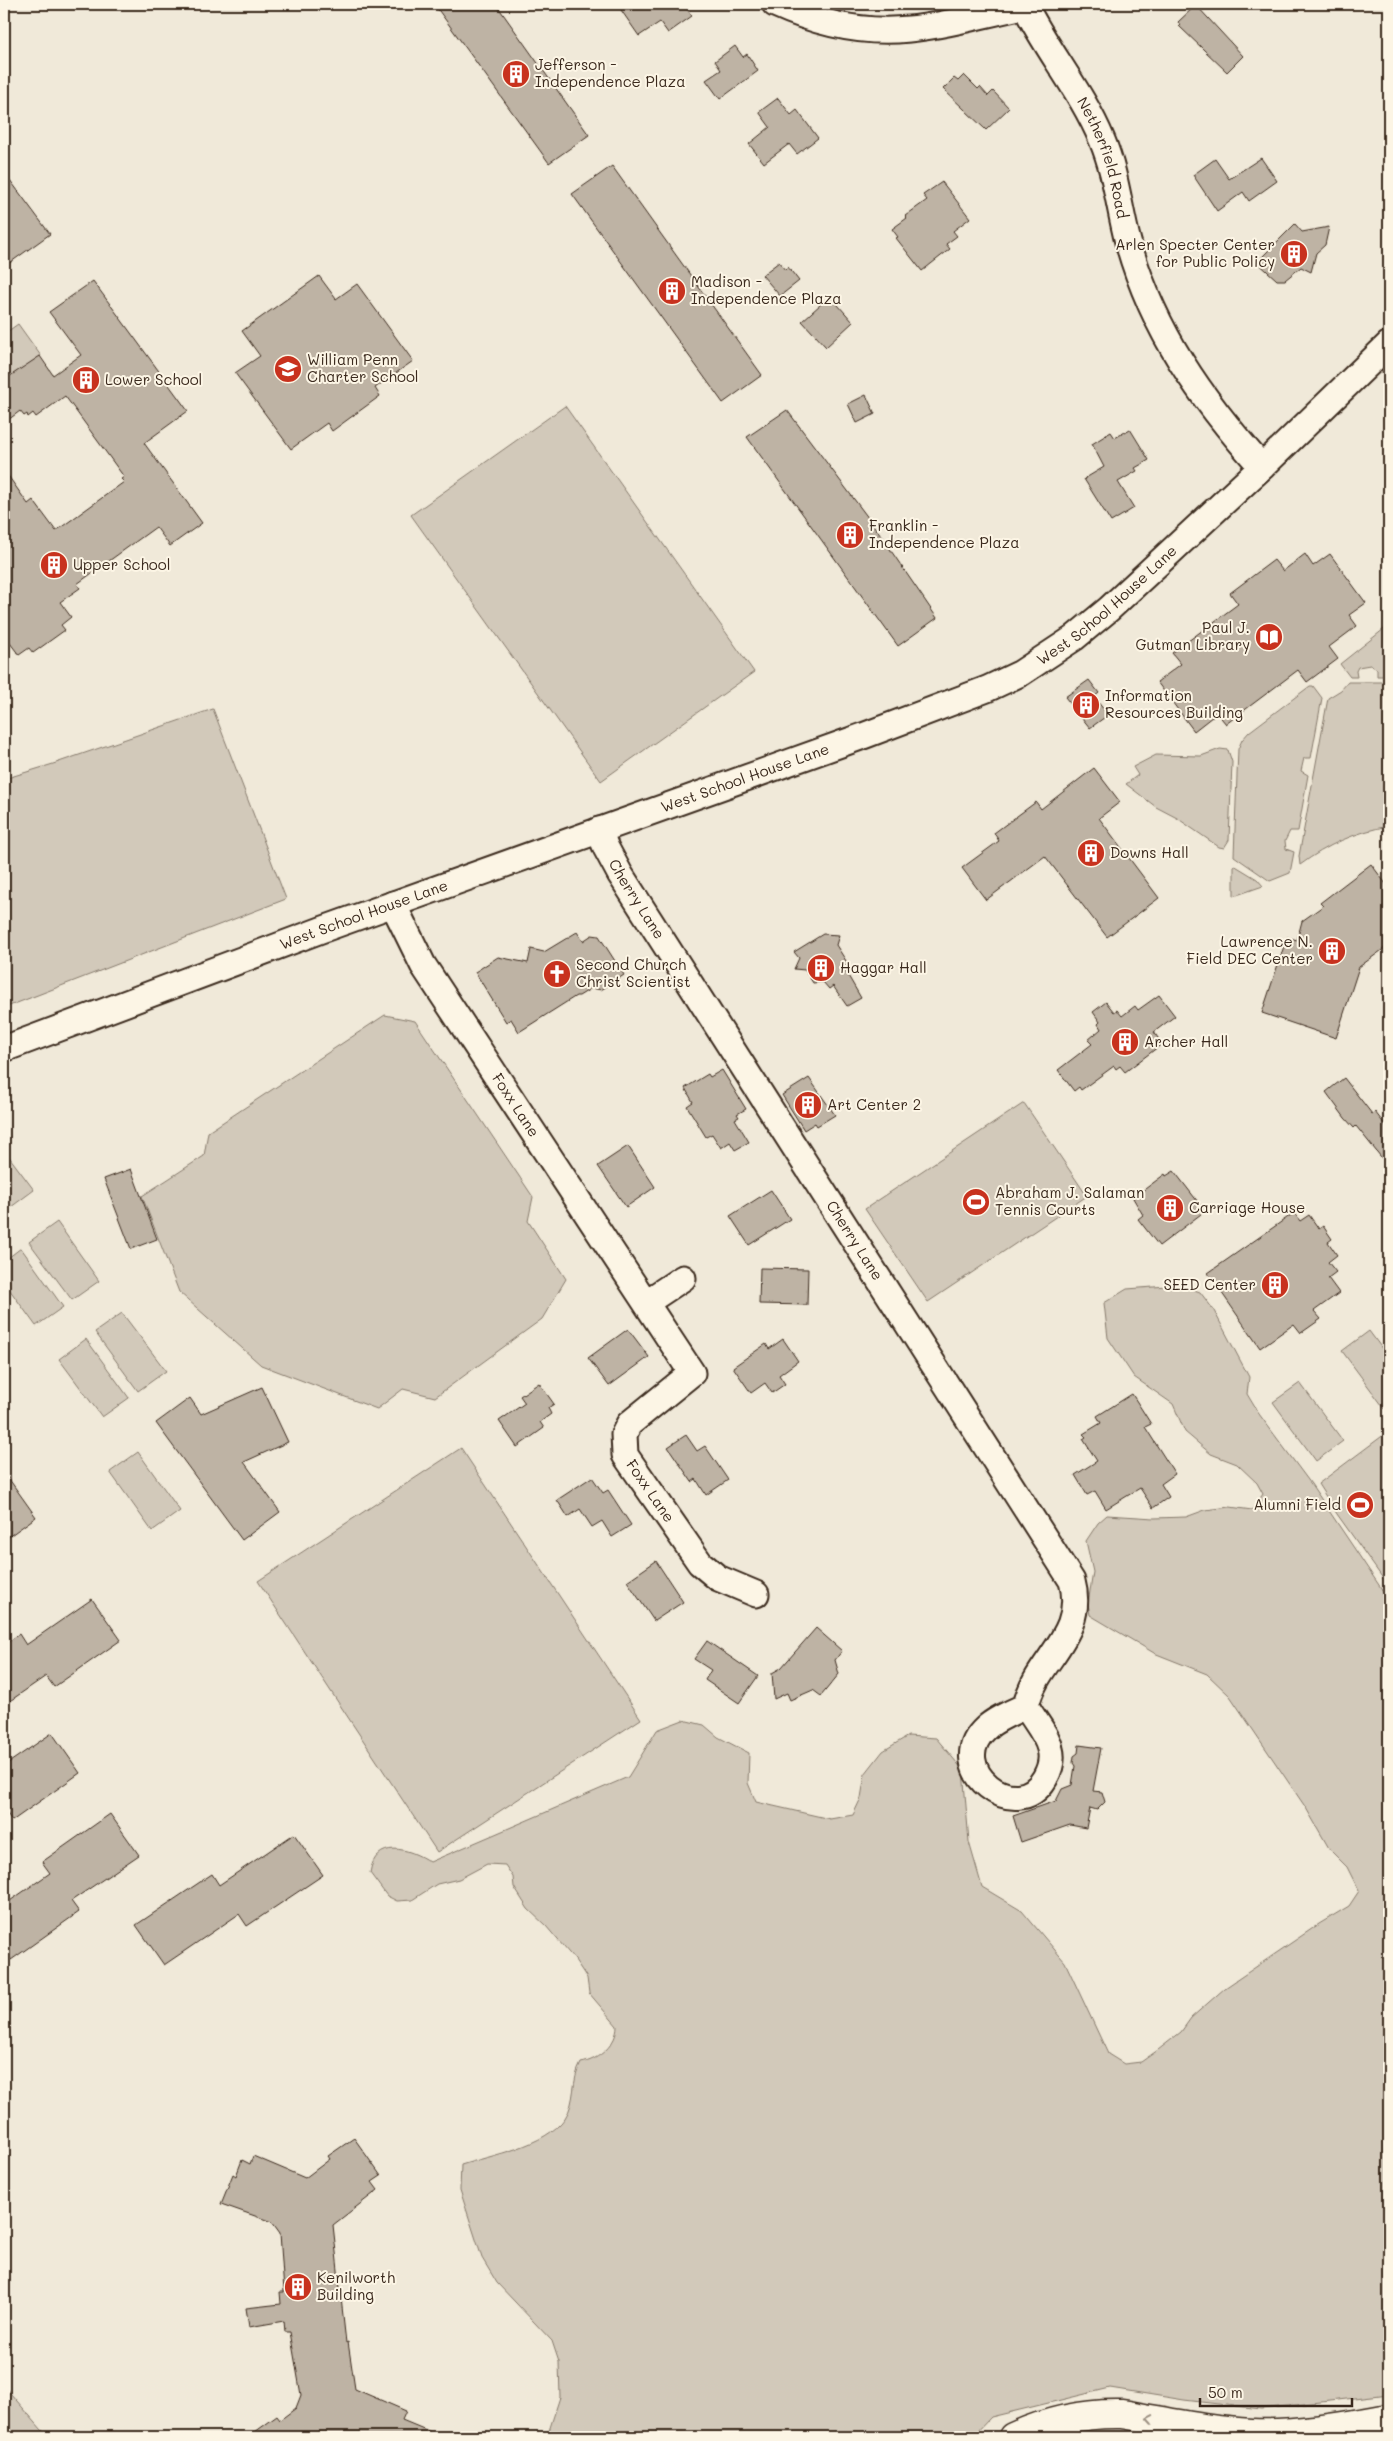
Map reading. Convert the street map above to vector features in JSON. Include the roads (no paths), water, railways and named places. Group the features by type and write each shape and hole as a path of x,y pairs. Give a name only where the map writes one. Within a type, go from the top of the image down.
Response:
{"main road":[{"path":"1013,2437 1060,2420 1104,2414 1122,2414 1228,2431 1267,2434 1288,2433 1389,2418"}],"street":[{"path":"775,4 826,22 881,30 934,26 1025,5"},
{"name":"Netherfield Road","path":"1025,5 1037,31 1076,89 1102,140 1111,166 1128,241 1141,281 1168,340 1207,402 1262,467"},
{"name":"West School House Lane","path":"4,1049 393,904 872,732 987,689 1021,673 1060,648 1109,609 1262,467 1389,344"},
{"name":"Cherry Lane","path":"599,830 620,874 1067,1571 1074,1591 1074,1614 1065,1637 1030,1689 1026,1706"},
{"name":"Foxx Lane","path":"393,904 423,965 647,1302 692,1373 629,1424 624,1434 625,1455 700,1563 718,1578 756,1594"},
{"path":"647,1302 683,1278"}],"place":[{"name":"Jefferson - Independence Plaza","path":"516,74"},
{"name":"Arlen Specter Center for Public Policy","path":"1294,254"},
{"name":"Madison - Independence Plaza","path":"672,291"},
{"name":"William Penn Charter School","path":"288,369"},
{"name":"Lower School","path":"86,380"},
{"name":"Franklin - Independence Plaza","path":"850,535"},
{"name":"Upper School","path":"54,565"},
{"name":"Paul J. Gutman Library","path":"1269,637"},
{"name":"Information Resources Building","path":"1086,705"},
{"name":"Downs Hall","path":"1091,853"},
{"name":"Lawrence N. Field DEC Center","path":"1332,951"},
{"name":"Haggar Hall","path":"821,968"},
{"name":"Second Church Christ Scientist","path":"557,974"},
{"name":"Archer Hall","path":"1125,1042"},
{"name":"Art Center 2","path":"808,1105"},
{"name":"Abraham J. Salaman Tennis Courts","path":"976,1202"},
{"name":"Carriage House","path":"1170,1208"},
{"name":"SEED Center","path":"1275,1285"},
{"name":"Alumni Field","path":"1360,1505"},
{"name":"Kenilworth Building","path":"298,2287"}]}
